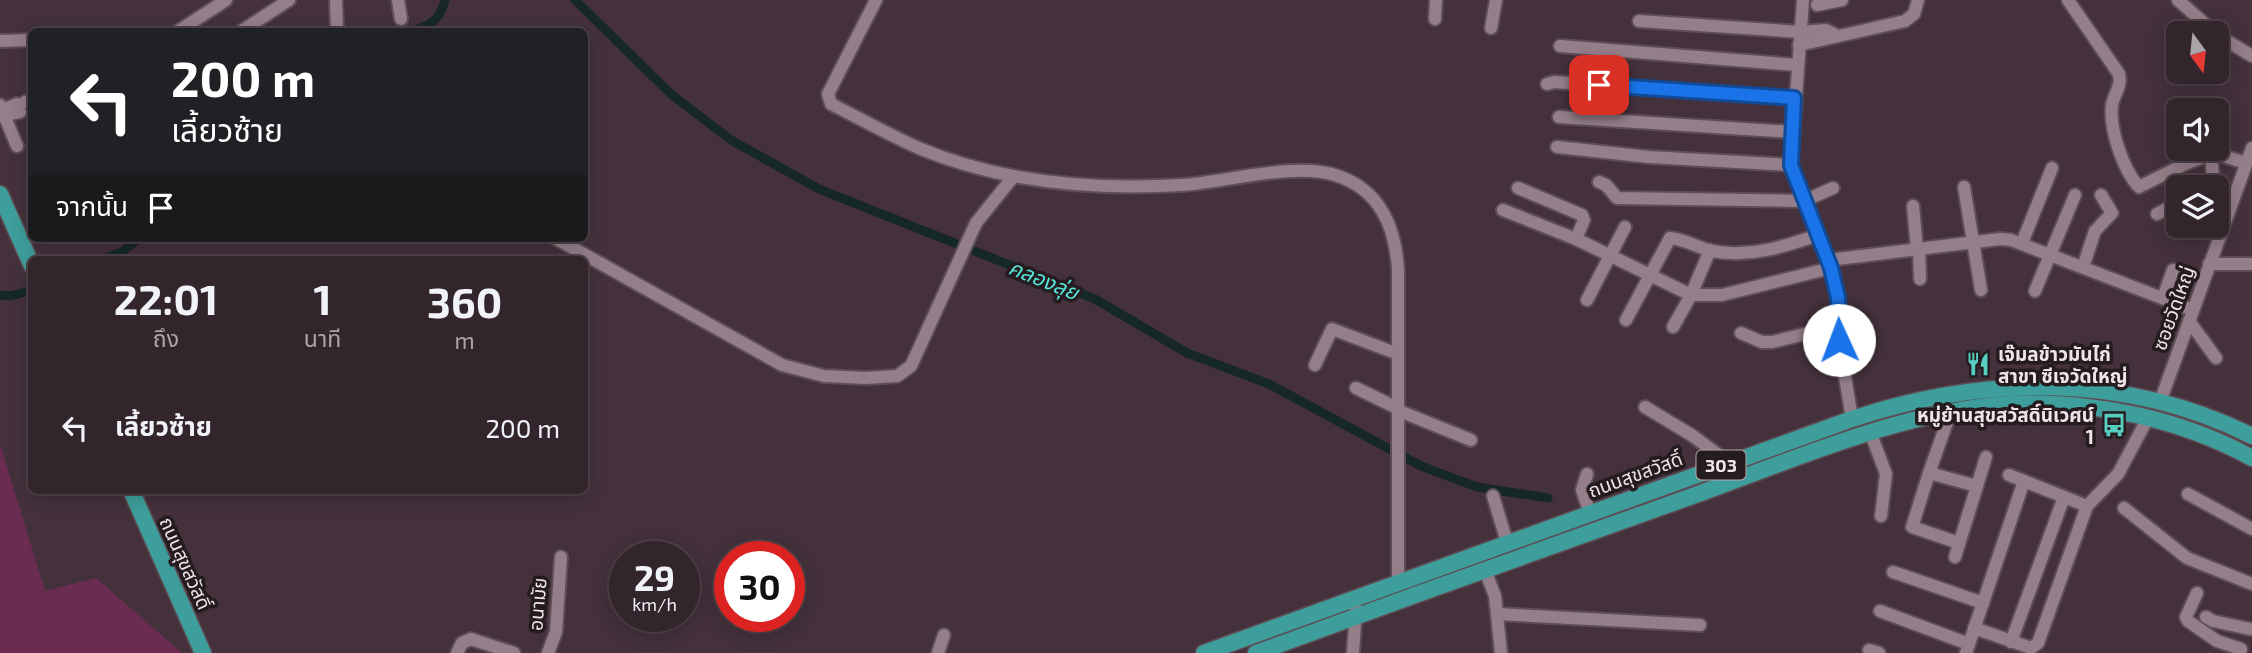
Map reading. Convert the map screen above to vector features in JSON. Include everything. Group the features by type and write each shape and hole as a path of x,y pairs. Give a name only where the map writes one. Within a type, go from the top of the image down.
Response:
{"main road":[{"path":"0,194 28,257"},
{"name":"ถนนสุขสวัสดิ์","path":"1204,653 1852,419 1914,400 1988,388 2075,388 2160,402 2252,436"},
{"name":"ถนนสุขสวัสดิ์","path":"1256,653 1871,434 1951,411 2014,404 2060,405 2148,418 2194,432 2252,458"},
{"name":"ถนนสุขสวัสดิ์","path":"133,494 203,653"}],"street":[{"path":"183,28 226,0"},
{"path":"246,28 289,0"},
{"path":"336,0 336,28"},
{"path":"398,0 401,19"},
{"path":"876,0 828,94 831,104 923,150 1013,177 1120,186 1183,185 1289,172 1320,171 1356,185 1378,204 1390,224 1396,244 1398,269 1398,582"},
{"path":"1435,19 1436,0"},
{"path":"1491,27 1496,0"},
{"path":"1803,0 1791,165 1830,264 1838,298 1838,326 1852,419"},
{"path":"1817,5 1842,0"},
{"path":"1639,21 1825,41 1836,35 1905,21 1914,14 1918,0"},
{"path":"2068,0 2119,74 2120,83 2113,101 2112,118 2121,156 2136,184 2143,187 2193,161"},
{"path":"2178,0 2201,21"},
{"path":"0,41 28,40"},
{"path":"2230,43 2252,56"},
{"path":"1560,46 1797,65"},
{"path":"1547,84 1554,82 1794,98"},
{"path":"17,146 1,112 25,106"},
{"path":"1559,117 1792,132"},
{"path":"1557,147 1649,157 1791,165"},
{"name":"ซอยวัดใหญ่","path":"2160,402 2252,148"},
{"path":"2229,157 2246,163"},
{"path":"2022,243 2052,168"},
{"path":"588,256 782,365 824,376 897,376 911,366 976,223 1013,177"},
{"path":"1599,182 1606,185 1617,198 1804,201 1833,188"},
{"path":"1964,187 1981,290"},
{"path":"1518,188 1582,215 1584,220 1576,239"},
{"path":"2035,291 2075,195"},
{"path":"2083,267 2095,231 2112,213 2101,195"},
{"path":"1913,206 1920,279"},
{"path":"2157,214 2166,209"},
{"path":"1503,210 1576,239 1691,296 1722,295 1830,264 1918,249 2000,239 2022,243 2163,298 2191,316 2216,358"},
{"path":"1587,300 1625,227"},
{"path":"1626,320 1670,238 1710,250 1748,253 1769,251 1818,235"},
{"path":"562,242 587,256"},
{"path":"1673,327 1691,296 1710,250"},
{"path":"2209,264 2252,264"},
{"path":"2163,298 2173,270"},
{"path":"1741,333 1762,342 1772,342 1838,326"},
{"path":"1315,365 1329,331 1335,329 1398,354"},
{"path":"1356,388 1397,409 1471,440"},
{"path":"1645,407 1693,436 1729,463"},
{"path":"1951,411 1912,527 1959,543"},
{"path":"1974,628 2031,648 2038,643 2087,506 2118,474 2148,418"},
{"path":"1871,434 1886,474 1881,516"},
{"path":"1955,557 1986,457"},
{"path":"1587,474 1582,490 1590,513"},
{"path":"1929,474 1978,486"},
{"path":"2009,475 2087,506"},
{"path":"1880,611 1968,648 2024,481"},
{"path":"2188,494 2252,529"},
{"path":"1493,496 1507,542"},
{"path":"2011,642 2064,497"},
{"path":"2124,508 2187,558 2252,584"},
{"name":"อนามัย","path":"548,653 556,632 561,557"},
{"path":"1485,570 1495,596 1501,653"},
{"path":"1893,572 1983,603"},
{"path":"2197,593 2186,617 2188,621 2217,641 2244,650 2251,626 2213,621 2206,617"},
{"path":"1353,653 1355,598"},
{"path":"1498,614 1700,625"},
{"path":"938,653 944,635"},
{"path":"457,653 462,643 471,639 514,653"}],"shaded area":[{"path":"0,444 45,591 96,578 182,653 0,653"}],"waterway":[{"name":"คลองลุ่ย","path":"421,28 440,13 445,0"},
{"name":"คลองลุ่ย","path":"575,0 672,95 731,140 819,189 1095,299 1187,353 1269,384 1421,466 1477,487 1548,498"},
{"name":"คลองลุ่ย","path":"112,256 134,242"},
{"name":"คลองลุ่ย","path":"0,295 11,296 28,291"}],"place":[{"name":"เจ๊มลข้าวมันไก่ สาขา ซีเจวัดใหญ่","path":"1978,364"},
{"name":"หมู่ย้านสุขสวัสดิ์นิเวศน์ 1","path":"2114,425"}],"route":[{"path":"1599,85 1794,98 1791,165 1829,260 1838,298 1839,340"}]}
